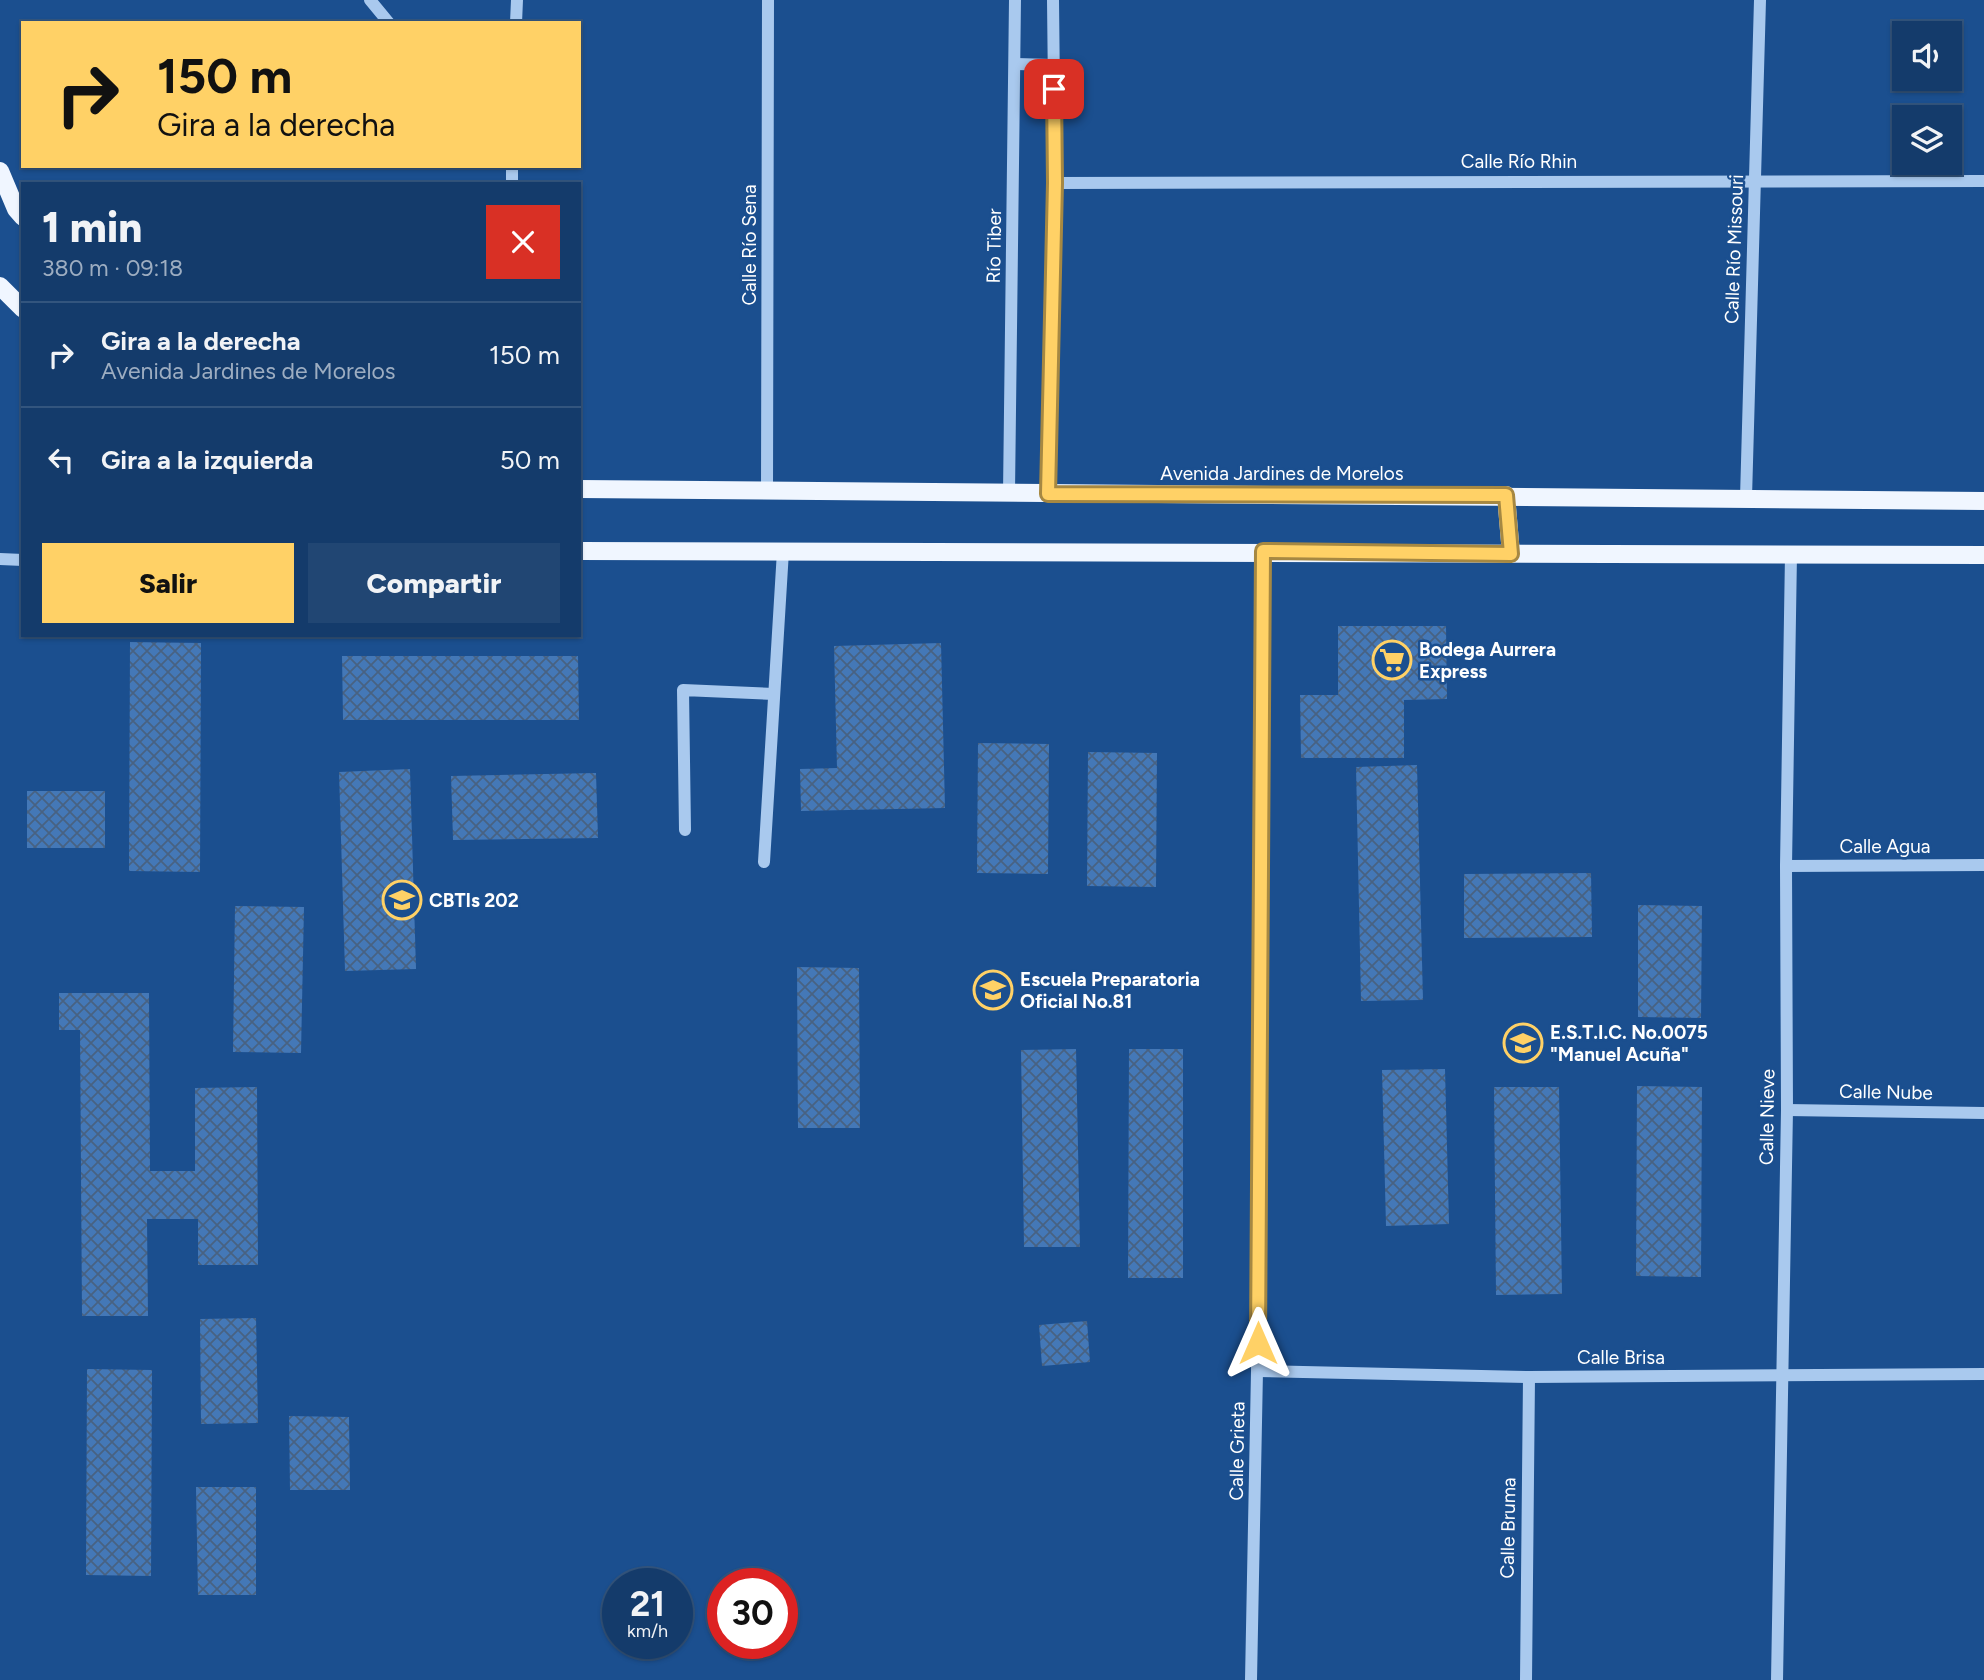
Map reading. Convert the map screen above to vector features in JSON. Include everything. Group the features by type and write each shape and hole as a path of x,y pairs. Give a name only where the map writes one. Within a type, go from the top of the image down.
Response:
{"main road":[{"path":"0,171 21,215"},
{"path":"0,286 21,307"},
{"name":"Avenida Jardines de Morelos","path":"581,489 1984,501"},
{"path":"1506,495 1511,554"},
{"path":"581,551 1984,555"}],"street":[{"path":"370,0 387,21"},
{"path":"516,21 517,0"},
{"name":"Calle Río Sena","path":"767,491 768,0"},
{"name":"Río Tiber","path":"1009,493 1015,0"},
{"path":"1048,494 1055,183 1053,0"},
{"name":"Calle Río Missouri","path":"1746,498 1759,0"},
{"path":"1016,64 1053,65"},
{"name":"Calle Río Rhin","path":"1055,183 1755,179 1984,181"},
{"path":"764,862 783,551"},
{"name":"Calle Grieta","path":"1251,1680 1258,1371 1263,551"},
{"name":"Calle Nieve","path":"1777,1680 1780,1376 1787,1110 1786,866 1791,554"},
{"path":"0,559 21,559"},
{"path":"685,831 683,690 774,694"},
{"name":"Calle Agua","path":"1786,866 1984,865"},
{"name":"Calle Nube","path":"1787,1110 1984,1113"},
{"name":"Calle Brisa","path":"1258,1371 1529,1377 1984,1374"},
{"name":"Calle Bruma","path":"1526,1680 1529,1377"}],"building":[{"name":"Bodega Aurrera Express","path":"1338,626 1446,626 1447,699 1404,700 1404,758 1301,758 1300,695 1338,695"},
{"path":"130,642 201,643 200,872 129,871"},
{"path":"941,643 945,808 801,811 800,769 837,768 834,646"},
{"path":"342,656 578,656 579,720 343,720"},
{"path":"978,743 1049,744 1048,874 977,873"},
{"path":"1088,752 1157,753 1156,887 1087,886"},
{"path":"1417,765 1423,1000 1361,1001 1356,767"},
{"path":"410,769 416,969 345,971 339,772"},
{"path":"596,773 598,838 453,840 451,776"},
{"path":"27,791 105,791 105,848 27,848"},
{"path":"1591,873 1592,937 1464,938 1464,874"},
{"path":"1638,905 1702,906 1701,1018 1638,1017"},
{"path":"235,906 304,907 301,1053 233,1052"},
{"path":"797,967 859,968 860,1128 798,1128"},
{"path":"59,993 149,993 150,1171 195,1171 195,1088 257,1087 258,1265 198,1265 198,1219 147,1219 148,1316 82,1316 80,1030 59,1030"},
{"path":"1076,1049 1080,1247 1024,1247 1021,1050"},
{"path":"1129,1049 1183,1049 1183,1278 1128,1278"},
{"path":"1445,1069 1449,1224 1386,1226 1382,1070"},
{"path":"1637,1086 1702,1087 1701,1277 1636,1276"},
{"path":"1494,1087 1559,1087 1562,1294 1496,1295"},
{"path":"256,1318 258,1423 201,1424 200,1319"},
{"path":"1087,1321 1090,1362 1042,1366 1039,1325"},
{"path":"87,1369 152,1370 151,1576 86,1575"},
{"path":"289,1416 349,1417 350,1490 290,1490"},
{"path":"196,1487 256,1487 256,1595 198,1595"}],"place":[{"name":"Bodega Aurrera Express","path":"1392,660"},
{"name":"CBTIs 202","path":"402,900"},
{"name":"Escuela Preparatoria Oficial No.81","path":"993,990"},
{"name":"E.S.T.I.C. No.0075 \"Manuel Acuña\"","path":"1523,1043"}],"route":[{"path":"1054,89 1055,183 1048,494 1506,495 1511,554 1263,551 1258,1343"}]}
